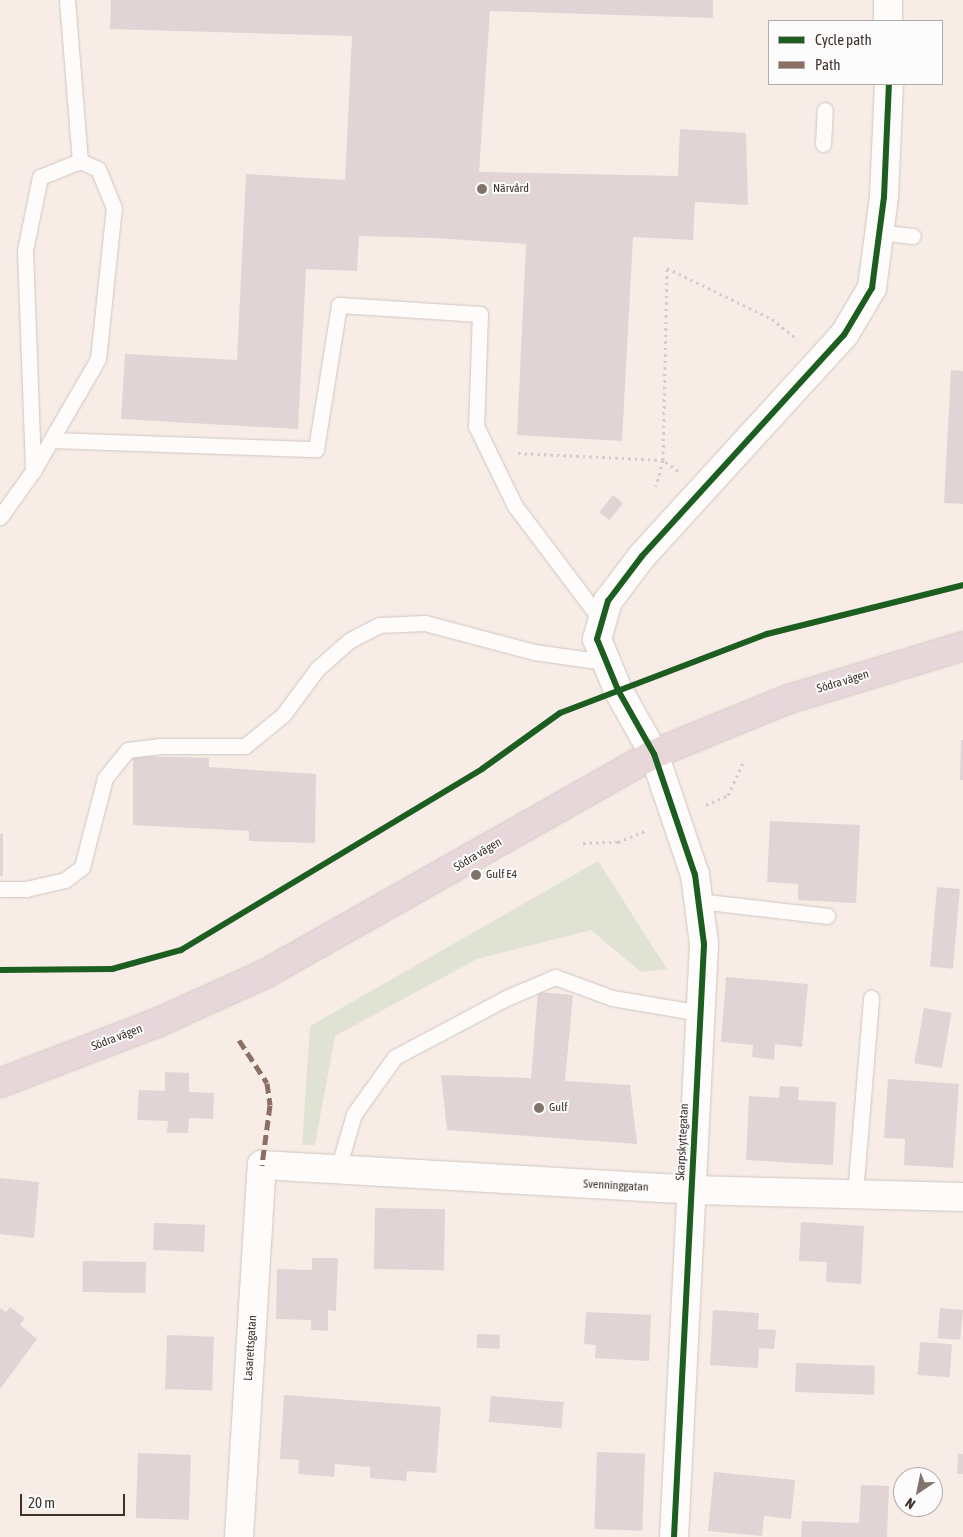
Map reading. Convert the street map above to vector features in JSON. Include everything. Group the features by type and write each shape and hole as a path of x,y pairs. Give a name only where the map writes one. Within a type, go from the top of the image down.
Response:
{"highway":[{"name":"Södra vägen","path":"0,1083 159,1022 265,974 654,754 790,699 963,646"}],"street":[{"path":"888,0 888,20"},
{"path":"600,619 608,600 642,556 844,335 872,288 879,232 889,85"},
{"name":"Skarpskyttegatan","path":"600,619 597,639 604,662 654,754 695,875 704,944 674,1537"},
{"name":"Lasarettsgatan","path":"239,1537 262,1165 269,1165"},
{"name":"Svenninggatan","path":"269,1165 692,1190 963,1197"}],"lane":[{"path":"67,0 80,161"},
{"path":"823,144 825,110"},
{"path":"0,517 34,471 98,359 114,208 98,169 80,161 40,177 25,250 34,471"},
{"path":"879,232 913,236"},
{"path":"52,440 316,449 339,305 480,314 476,426 515,506 600,619"},
{"path":"0,889 26,889 65,880 82,867 105,778 128,750 160,746 245,746 282,714 316,669 350,640 379,625 425,623 534,652 604,662"},
{"path":"698,901 827,916"},
{"path":"338,1169 354,1114 395,1057 504,998 555,976 612,998 701,1013"},
{"path":"855,1194 871,998"}],"path":[{"path":"656,486 663,460 667,268 772,319 822,360"},
{"path":"489,452 663,460 701,490"}],"shaded area":[{"path":"598,861 667,969 641,972 591,930 477,959 335,1036 315,1145 302,1145 310,1026"}],"building":[{"path":"111,0 713,0 713,18 490,11 479,172 678,176 680,129 746,133 748,205 695,202 693,240 633,237 622,441 517,435 526,244 434,238 359,236 357,271 306,269 298,429 121,419 125,354 237,360 246,174 345,180 352,36 110,29"},
{"path":"951,370 963,371 963,504 944,503"},
{"path":"613,495 623,503 609,520 599,512"},
{"path":"961,740 963,740 963,780 960,780"},
{"path":"133,756 209,758 209,767 316,774 315,843 249,841 249,831 133,825"},
{"path":"770,821 860,825 856,903 798,900 798,884 767,882"},
{"path":"0,834 3,834 3,876 0,876"},
{"path":"937,887 960,889 953,969 930,967"},
{"path":"726,977 808,984 802,1047 775,1044 774,1060 752,1057 753,1045 721,1042"},
{"name":"Gulf","path":"538,992 573,995 565,1081 630,1085 637,1144 447,1130 441,1075 531,1078"},
{"path":"924,1008 952,1013 942,1068 914,1063"},
{"path":"165,1072 189,1073 189,1092 214,1093 213,1119 189,1118 188,1133 167,1133 168,1121 137,1120 139,1090 165,1091"},
{"path":"888,1079 959,1084 953,1168 904,1165 905,1139 884,1138"},
{"path":"780,1086 799,1087 798,1100 836,1102 833,1165 746,1160 749,1096 779,1098"},
{"path":"0,1178 39,1182 34,1238 0,1234"},
{"path":"375,1208 445,1209 444,1270 374,1269"},
{"path":"801,1222 864,1226 861,1284 826,1282 827,1262 799,1261"},
{"path":"154,1223 205,1225 204,1252 153,1250"},
{"path":"312,1258 338,1258 336,1311 328,1310 328,1331 311,1330 311,1320 276,1319 277,1269 312,1270"},
{"path":"83,1261 146,1262 145,1293 82,1292"},
{"path":"10,1307 25,1318 20,1325 37,1339 0,1389 0,1308 6,1312"},
{"path":"940,1308 963,1310 960,1340 937,1338"},
{"path":"713,1310 759,1313 758,1329 776,1330 774,1349 759,1348 758,1368 710,1365"},
{"path":"586,1312 651,1315 649,1361 595,1358 596,1345 584,1344"},
{"path":"477,1334 500,1335 499,1349 477,1348"},
{"path":"167,1335 214,1337 212,1391 165,1389"},
{"path":"920,1342 952,1344 950,1377 918,1375"},
{"path":"796,1363 875,1366 874,1395 795,1392"},
{"path":"284,1395 441,1407 436,1473 407,1471 406,1481 370,1478 370,1467 335,1464 334,1477 298,1474 299,1460 280,1459"},
{"path":"491,1396 564,1402 561,1428 489,1422"},
{"path":"597,1452 645,1454 642,1531 594,1529"},
{"path":"138,1453 191,1455 189,1520 136,1518"},
{"path":"958,1454 963,1454 963,1474 957,1474"},
{"path":"714,1472 795,1480 791,1519 764,1516 762,1536 708,1531"},
{"path":"861,1485 889,1486 887,1537 801,1537 802,1521 859,1523"}],"marked path":[{"path":"239,1040 267,1083 270,1105 262,1165"}],"cycle path":[{"path":"674,1537 704,944 695,875 654,754 618,690 597,639 608,601 642,556 844,335 872,288 884,197 889,85"},
{"path":"0,970 112,969 181,950 482,769 560,713 767,634 963,585"}],"place":[{"name":"Närvård","path":"482,189"},
{"name":"Gulf E4","path":"476,875"},
{"name":"Gulf","path":"539,1108"}]}
